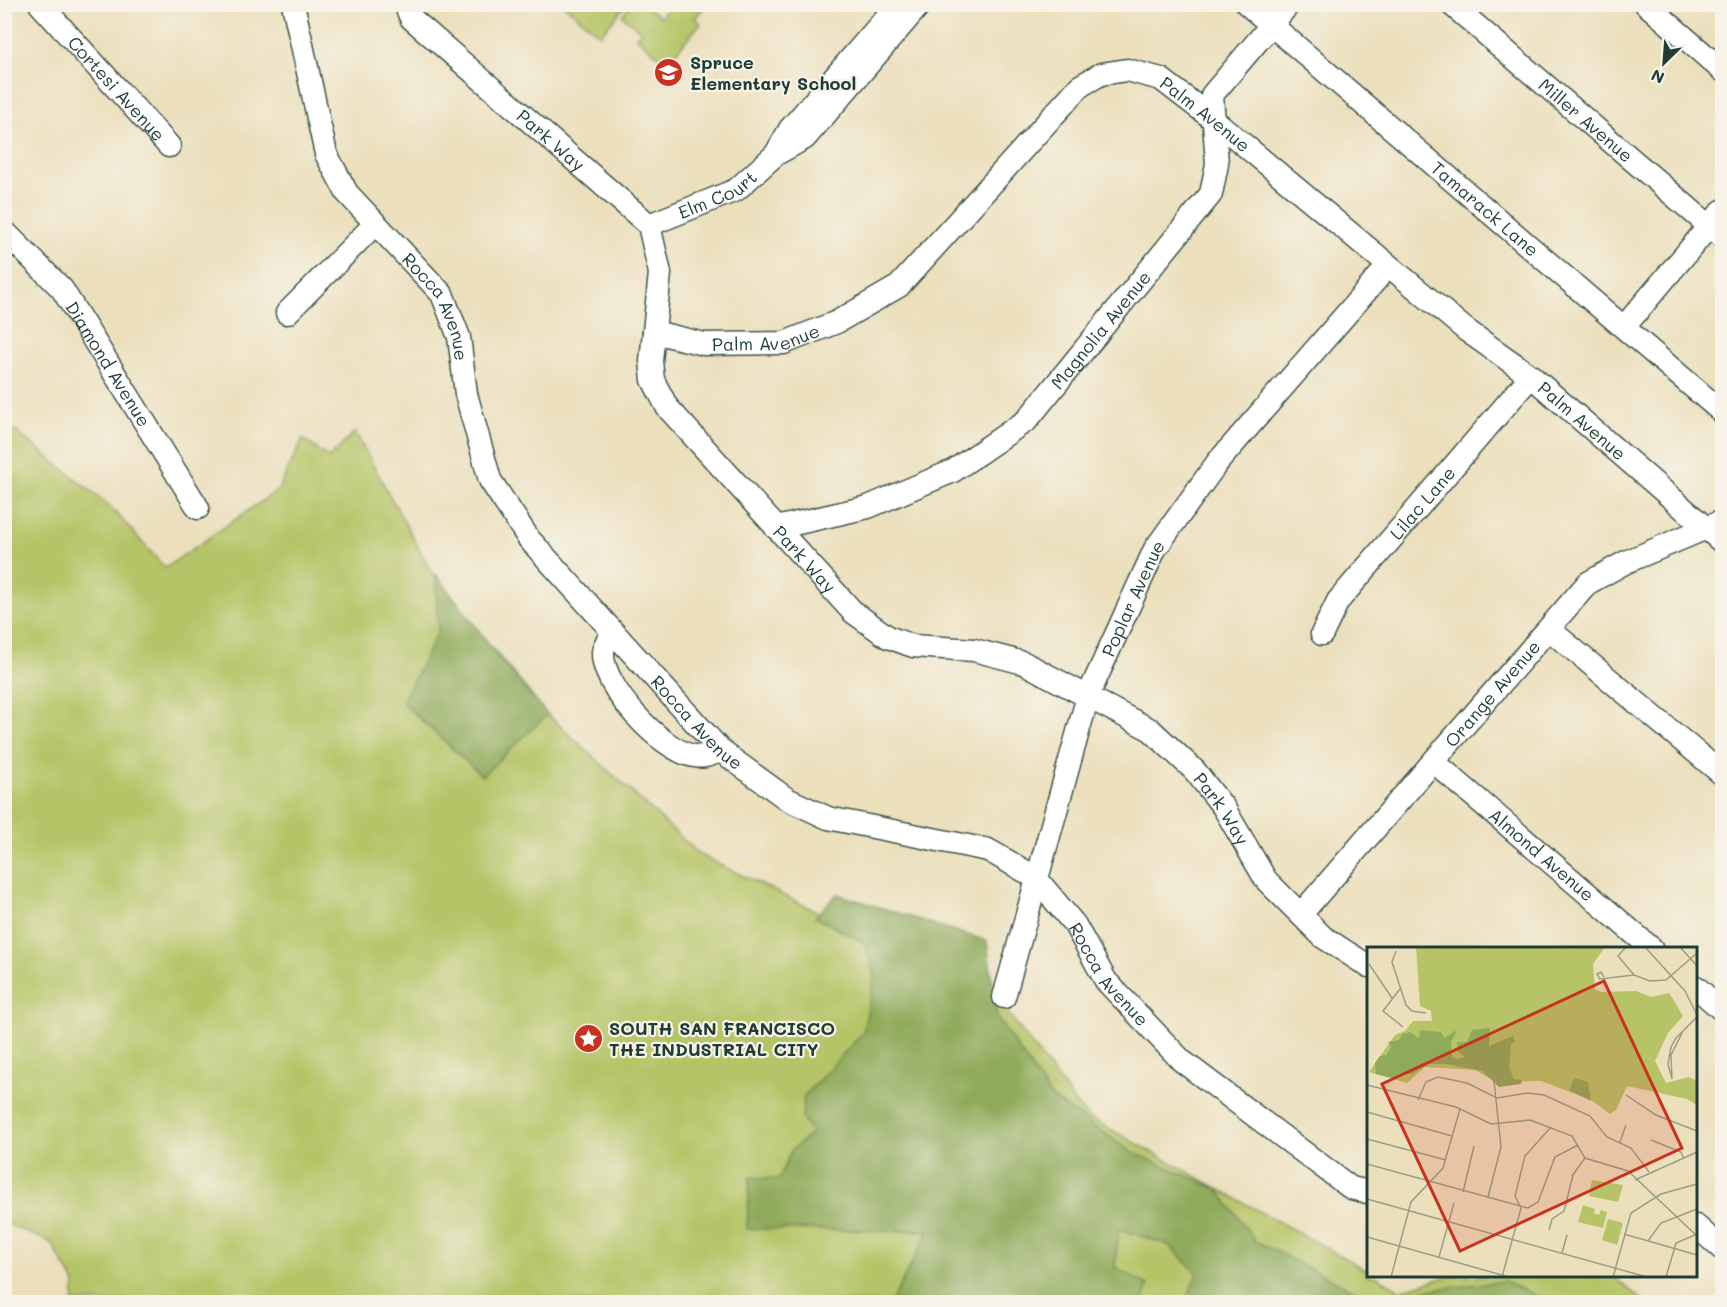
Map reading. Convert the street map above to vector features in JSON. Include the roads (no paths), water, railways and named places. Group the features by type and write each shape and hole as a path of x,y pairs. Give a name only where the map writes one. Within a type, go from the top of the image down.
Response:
{"street":[{"name":"Cortesi Avenue","path":"40,4 168,146"},
{"name":"Rocca Avenue","path":"293,4 326,154 347,193 442,294 459,337 466,394 490,480 529,538 613,632 721,751 787,799 828,818 988,850 1035,877 1075,925 1106,981 1182,1061 1351,1188 1367,1192"},
{"name":"Park Way","path":"405,4 411,18 650,225 660,273 651,361 653,380 667,407 853,612 888,636 914,646 974,650 1024,663 1151,730 1195,771 1224,808 1266,880 1323,937 1367,965"},
{"name":"Elm Court","path":"776,154 790,129 898,4"},
{"name":"Elm Court","path":"650,225 736,190 776,154 805,138 920,4"},
{"name":"Tamarack Lane","path":"1247,4 1722,412"},
{"name":"Magnolia Avenue","path":"776,528 868,507 953,471 1027,420 1211,194 1217,164 1212,95 1289,4"},
{"name":"Miller Avenue","path":"1451,4 1718,224"},
{"path":"1646,4 1722,70"},
{"name":"Palm Avenue","path":"654,332 704,344 784,343 837,322 899,286 1080,86 1101,74 1127,70 1161,79 1213,119 1466,330 1531,376 1717,530"},
{"path":"287,313 375,224"},
{"path":"1624,327 1718,224"},
{"name":"Diamond Avenue","path":"4,231 62,289 198,508"},
{"name":"Poplar Avenue","path":"1004,997 1035,877 1088,696 1155,549 1217,463 1388,266"},
{"name":"Lilac Lane","path":"1322,634 1338,600 1531,376"},
{"name":"Orange Avenue","path":"1301,914 1588,583 1626,562 1717,530"},
{"path":"1549,629 1722,774"},
{"path":"613,632 603,654 607,670 623,700 664,744 680,752 705,757 721,751"},
{"name":"Almond Avenue","path":"1434,762 1650,947"},
{"path":"1697,989 1722,1010"},
{"path":"1697,1228 1722,1249"}],"place":[{"name":"Spruce Elementary School","path":"669,72"},
{"name":"SOUTH SAN FRANCISCO THE INDUSTRIAL CITY","path":"588,1038"}]}
